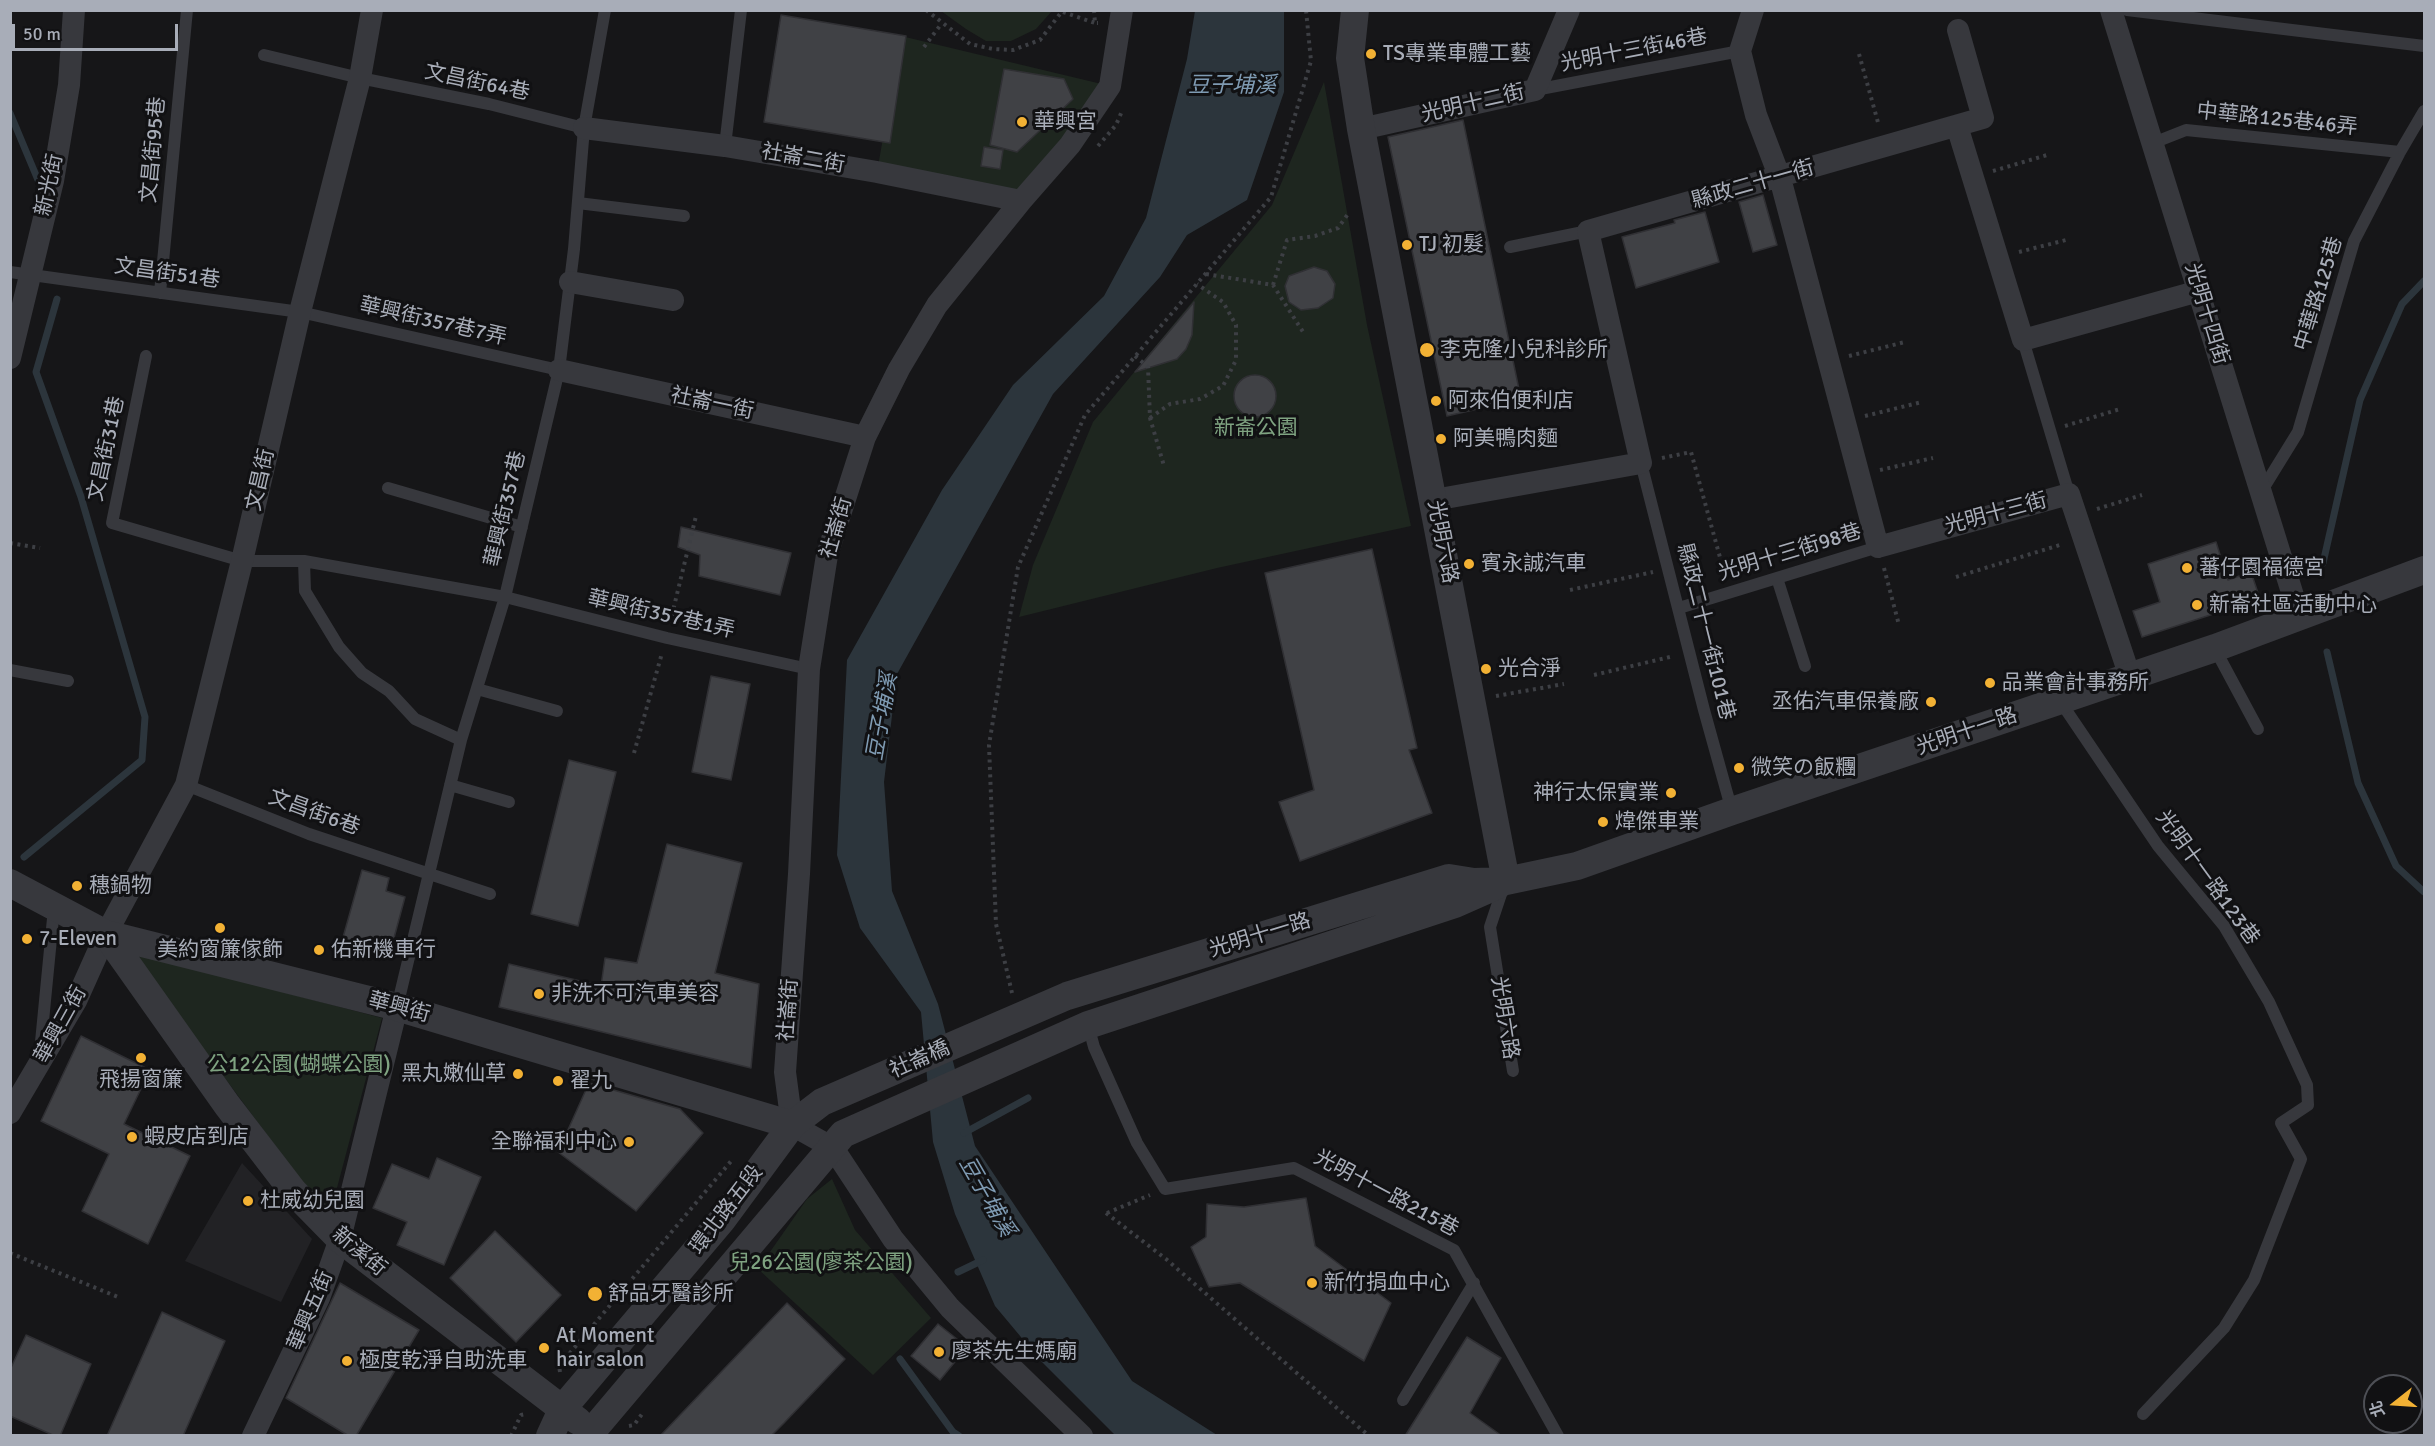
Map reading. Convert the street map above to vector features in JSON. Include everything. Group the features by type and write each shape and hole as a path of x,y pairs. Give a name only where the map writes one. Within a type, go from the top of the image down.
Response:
{"street":[{"name":"新光街","path":"10,357 20,274 53,181 69,85 74,10"},
{"name":"文昌街","path":"106,934 186,785 242,561 300,312 360,78 372,10"},
{"name":"社崙街","path":"792,1125 785,1072 799,874 809,669 827,555 865,437 899,369 937,305 1021,201 1070,145 1110,86 1122,10"},
{"name":"光明六路","path":"1355,10 1350,58 1361,129 1506,881"},
{"name":"光明十二街","path":"1361,129 1535,90 1569,10"},
{"path":"1753,10 1740,51 1756,114 1780,178 1878,547"},
{"name":"光明十四街","path":"2111,10 2300,618"},
{"name":"縣政二十一街","path":"1588,231 1780,178 1983,118 1958,30"},
{"path":"1957,126 2023,340 2199,291"},
{"name":"社崙二街","path":"584,128 725,146 877,172 1021,201"},
{"path":"1434,500 1641,462 1588,231"},
{"path":"570,282 673,300"},
{"name":"社崙一街","path":"559,370 865,437"},
{"name":"光明十三街","path":"1878,547 2069,494 2130,677"},
{"name":"光明十一路","path":"1015,1005 1067,996 1449,878 1474,882 1506,881 1577,866 2300,618 2424,570"},
{"name":"光明十一路","path":"1030,1050 1088,1025 1455,904 1506,881"},
{"name":"華興街","path":"10,883 106,934 397,1006 792,1125"},
{"name":"華興三街","path":"10,1113 76,1001 106,934"},
{"name":"新溪街","path":"106,934 227,1104 293,1191 340,1239 538,1392 563,1408 592,1434"},
{"name":"社崙橋","path":"822,1102 1015,1005"},
{"name":"華興五街","path":"253,1436 319,1298 340,1239 397,1006"},
{"name":"社崙橋","path":"838,1141 1030,1050"},
{"name":"環北路五段","path":"550,1436 563,1408 722,1220 792,1125 822,1102"},
{"path":"792,1125 838,1141 893,1239 950,1308 1082,1436"},
{"name":"環北路五段","path":"592,1434 838,1141"}],"lane":[{"name":"文昌街95巷","path":"160,293 187,10"},
{"name":"華興街357巷","path":"397,1006 461,740 505,597 559,370 570,282 584,128 605,10"},
{"path":"725,146 741,10"},
{"path":"2127,10 2424,46"},
{"name":"光明十三街46巷","path":"1535,90 1740,51"},
{"name":"文昌街64巷","path":"264,55 360,78 489,104 584,128"},
{"name":"中華路125巷","path":"2261,492 2298,432 2354,241 2400,152 2420,129 2424,111"},
{"name":"中華路125巷46弄","path":"2153,143 2186,130 2400,152"},
{"path":"578,203 684,216"},
{"path":"1510,246 1588,231"},
{"name":"文昌街51巷","path":"20,274 300,312"},
{"name":"華興街357巷7弄","path":"300,312 559,370"},
{"path":"2023,340 2069,494"},
{"name":"文昌街31巷","path":"146,356 112,523 242,561"},
{"name":"縣政二十一街101巷","path":"1641,462 1732,811"},
{"path":"388,488 522,527"},
{"name":"光明十三街98巷","path":"1679,608 1878,547"},
{"name":"華興街357巷1弄","path":"242,561 304,561 505,597 667,638 809,669"},
{"path":"304,561 305,591 339,647 362,673 389,691 415,719 461,740"},
{"path":"1777,578 1805,666"},
{"path":"2214,648 2258,729"},
{"path":"10,670 68,681"},
{"path":"477,689 557,711"},
{"name":"光明十一路123巷","path":"2060,701 2158,846 2224,926 2269,1002 2307,1085 2307,1105 2282,1123 2301,1159 2254,1280 2224,1328 2143,1414"},
{"name":"文昌街6巷","path":"186,785 309,834 490,894"},
{"path":"450,785 509,802"},
{"name":"光明六路","path":"1506,881 1490,927 1513,1071"},
{"path":"39,1065 54,907"},
{"path":"1088,1025 1094,1047 1137,1143 1165,1189"},
{"name":"光明十一路215巷","path":"1165,1189 1294,1168 1454,1250 1558,1436"},
{"path":"1402,1400 1474,1283"}],"path":[{"path":"926,10 970,44 993,49 1013,50 1040,40 1063,11 1095,23"},
{"path":"1015,1005 996,924 989,745 1018,567 1085,415 1271,197 1311,61 1306,10"},
{"path":"924,47 942,23"},
{"path":"1859,54 1884,147"},
{"path":"1094,152 1116,125 1123,108"},
{"path":"1972,177 2046,155"},
{"path":"1273,285 1287,240 1315,236 1338,228 1347,214"},
{"path":"1998,258 2066,240"},
{"path":"1206,274 1273,285 1305,335"},
{"path":"1150,418 1170,404 1200,399 1223,386 1236,360 1236,325 1223,302 1197,284"},
{"path":"1828,361 1905,342"},
{"path":"1136,356 1148,367 1150,418 1164,466"},
{"path":"1844,421 1922,402"},
{"path":"2050,430 2120,409"},
{"path":"1641,462 1691,452 1721,561"},
{"path":"1859,475 1933,458"},
{"path":"2076,516 2142,495"},
{"path":"1956,577 2084,538"},
{"path":"10,543 40,548"},
{"path":"1878,547 1899,625"},
{"path":"1570,590 1668,568"},
{"path":"1594,675 1690,652"},
{"path":"1472,700 1564,684"},
{"path":"1165,1189 1106,1213 1166,1259 1369,1436"},
{"path":"10,1253 118,1297"}],"shaded area":[{"name":"杜威幼兒園","path":"242,1163 312,1239 281,1302 185,1261"}],"green space":[{"path":"941,11 1052,11 1036,29 1011,41 986,41"},
{"path":"901,36 1110,86 1021,201 877,172"},
{"name":"新崙公園","path":"1324,82 1367,325 1411,526 1217,568 1019,617 1033,565 1093,422 1272,205"},
{"name":"公12公園(蝴蝶公園)","path":"131,952 382,1018 329,1218"},
{"name":"兒26公園(廖茶公園)","path":"832,1179 855,1230 931,1318 873,1375 758,1269 807,1199"}],"water":[{"name":"豆子埔溪","path":"1195,11 1284,11 1284,92 1247,200 1187,235 1160,277 1053,394 897,674 884,782 892,891 938,1004 975,1146 1132,1381 1217,1435 1115,1435 1041,1361 995,1306 955,1214 933,1142 921,1012 860,928 837,855 847,660 942,490 1013,385 1104,296 1146,218 1187,59"}],"building":[{"path":"781,15 906,36 890,143 764,122"},
{"name":"華興宮","path":"1004,69 1064,79 1073,99 1017,152 990,145"},
{"path":"1463,120 1521,399 1447,416 1388,137"},
{"path":"984,147 1003,150 1000,169 981,166"},
{"path":"1763,195 1777,245 1753,252 1739,202"},
{"path":"1705,212 1719,262 1636,288 1622,237 1675,223 1674,220"},
{"path":"1314,267 1327,271 1335,284 1333,298 1318,308 1301,310 1289,302 1285,286 1289,276"},
{"path":"1194,302 1192,335 1186,349 1177,359 1135,372"},
{"path":"1255,375 1263,376 1270,381 1275,388 1275,404 1270,411 1263,416 1255,417 1247,416 1240,411 1235,404 1234,396 1235,388 1240,381 1247,376"},
{"path":"681,527 791,553 780,595 699,576 700,555 678,547"},
{"path":"2216,542 2228,580 2251,572 2260,599 2142,637 2133,611 2160,602 2148,564"},
{"path":"1372,549 1417,748 1409,750 1432,813 1300,861 1279,802 1314,790 1265,573"},
{"path":"711,676 750,684 731,780 692,772"},
{"path":"569,760 616,772 578,926 531,914"},
{"path":"667,844 742,863 715,973 759,984 751,1068 499,1007 509,964 601,986 605,958 637,963"},
{"path":"362,870 389,878 386,891 405,897 391,949 371,944 367,956 340,948"},
{"path":"81,1036 150,1070 124,1124 190,1156 148,1244 82,1211 109,1154 41,1121"},
{"name":"全聯福利中心","path":"589,1083 680,1109 703,1133 636,1211 558,1152"},
{"path":"437,1158 481,1177 444,1265 397,1245 407,1222 373,1208 392,1164 429,1179"},
{"name":"新竹捐血中心","path":"1306,1198 1315,1246 1391,1303 1364,1361 1240,1283 1209,1287 1191,1247 1206,1237 1207,1204 1244,1207"},
{"path":"495,1231 561,1295 516,1342 450,1278"},
{"name":"極度乾淨自助洗車","path":"340,1283 419,1330 356,1436 349,1436 286,1398"},
{"path":"787,1303 845,1359 784,1423 771,1436 660,1436"},
{"path":"162,1312 225,1341 183,1436 107,1436"},
{"name":"廖茶先生媽廟","path":"938,1324 967,1347 940,1380 911,1356"},
{"path":"26,1335 91,1364 60,1436 55,1436 10,1416 10,1370"},
{"path":"1467,1337 1501,1358 1470,1413 1502,1436 1405,1436"}],"waterway":[{"path":"10,113 38,180"},
{"path":"2323,563 2360,400 2402,304 2424,281"},
{"path":"24,857 142,760 145,717 81,497 36,372 57,299"},
{"path":"2327,652 2358,783 2396,866 2424,892"},
{"path":"964,1133 1028,1098"},
{"path":"958,1272 983,1260"},
{"path":"900,1359 953,1432 959,1436"}],"place":[{"name":"TS專業車體工藝","path":"1371,54"},
{"name":"華興宮","path":"1022,122"},
{"name":"TJ 初髮","path":"1407,245"},
{"name":"李克隆小兒科診所","path":"1427,350"},
{"name":"阿來伯便利店","path":"1436,401"},
{"name":"阿美鴨肉麵","path":"1441,439"},
{"name":"賓永誠汽車","path":"1469,564"},
{"name":"蕃仔園福德宮","path":"2187,568"},
{"name":"新崙社區活動中心","path":"2197,605"},
{"name":"光合淨","path":"1486,669"},
{"name":"品業會計事務所","path":"1990,683"},
{"name":"丞佑汽車保養廠","path":"1931,702"},
{"name":"微笑の飯糰","path":"1739,768"},
{"name":"神行太保實業","path":"1671,793"},
{"name":"煒傑車業","path":"1603,822"},
{"name":"穗鍋物","path":"77,886"},
{"name":"美約窗簾傢飾","path":"220,928"},
{"name":"7-Eleven","path":"27,939"},
{"name":"佑新機車行","path":"319,950"},
{"name":"非洗不可汽車美容","path":"539,994"},
{"name":"飛揚窗簾","path":"141,1058"},
{"name":"黑丸嫩仙草","path":"518,1074"},
{"name":"翟九","path":"558,1081"},
{"name":"蝦皮店到店","path":"132,1137"},
{"name":"全聯福利中心","path":"629,1142"},
{"name":"杜威幼兒園","path":"248,1201"},
{"name":"新竹捐血中心","path":"1312,1283"},
{"name":"舒品牙醫診所","path":"595,1294"},
{"name":"At Moment hair salon","path":"544,1348"},
{"name":"廖茶先生媽廟","path":"939,1352"},
{"name":"極度乾淨自助洗車","path":"347,1361"}]}
